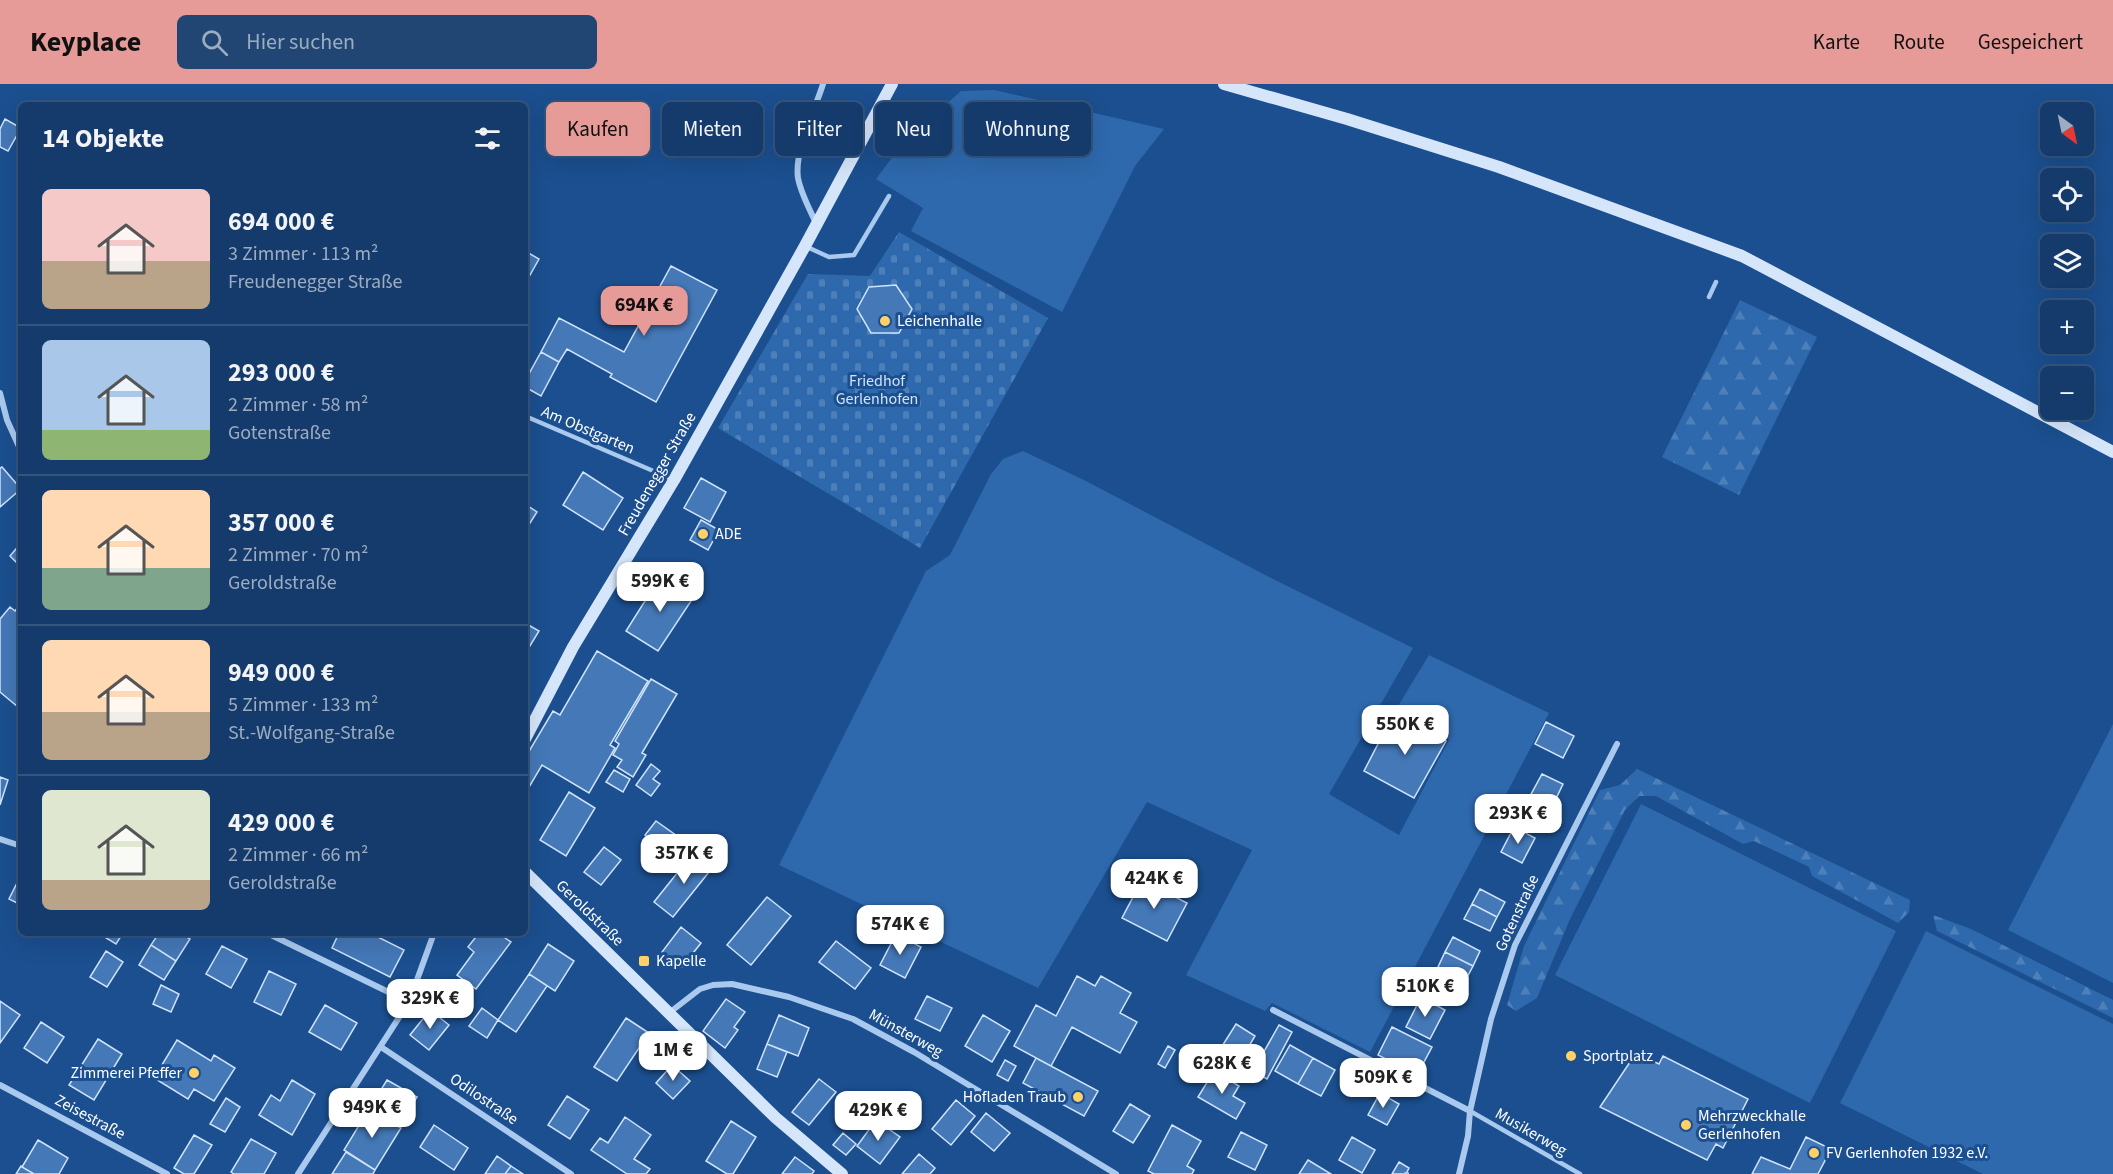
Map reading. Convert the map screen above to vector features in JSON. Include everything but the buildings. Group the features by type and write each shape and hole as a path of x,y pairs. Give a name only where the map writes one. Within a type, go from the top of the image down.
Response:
{"street":[{"path":"817,226 804,198 798,177 800,152 823,84"},
{"name":"Freudenegger Straße","path":"528,732 573,647 674,480 817,226 892,84"},
{"path":"1224,84 1499,167 1742,256 2113,452"},
{"path":"0,393 7,420 18,444"},
{"name":"Gotenstraße","path":"1459,1174 1468,1136 1470,1111 1491,1019 1515,945 1617,744"},
{"path":"0,838 18,845"},
{"name":"Geroldstraße","path":"528,875 776,1118 842,1174"},
{"path":"273,936 409,1002"},
{"path":"298,1174 409,1002 433,936"},
{"name":"Münsterweg","path":"669,1013 700,989 713,985 732,984 789,997 854,1019 914,1052 1116,1174"},
{"path":"1273,1010 1470,1111"},
{"name":"Odilostraße","path":"381,1047 566,1173"},
{"name":"Zeisestraße","path":"0,1085 167,1174"}],"lane":[{"path":"805,246 829,257 854,255 889,196"},
{"path":"1709,297 1716,282"},
{"name":"Am Obstgarten","path":"528,417 674,480"},
{"name":"Musikerweg","path":"1470,1111 1580,1174"}],"green space":[{"path":"994,90 1046,102 964,102 964,156 1091,156 1091,112 1164,129 1135,166 1062,312 911,231 923,208 876,179 893,156 952,156 952,102 948,102 961,91"},
{"name":"Friedhof Gerlenhofen","path":"899,232 1048,318 920,548 718,428 808,274 870,276"},
{"path":"1740,300 1817,337 1739,495 1662,457"},
{"path":"1023,451 1413,648 1329,794 1399,835 1449,740 1395,711 1429,655 1549,713 1370,1052 1272,1003 1265,1011 1186,975 1252,850 1147,802 1038,988 779,865 926,571 950,555 991,474 1003,459"},
{"path":"2113,724 2113,983 2008,930"},
{"path":"1637,769 1910,900 1909,912 1898,923 1812,876 1809,867 1754,841 1743,844 1656,796 1639,796 1625,810 1570,919 1537,998 1516,1011 1507,1005 1524,946 1600,790 1620,785"},
{"path":"1641,804 1896,931 1810,1103 1555,975"},
{"path":"1933,915 1971,929 2113,1000 2113,1018 1937,931"},
{"path":"1926,931 2113,1024 2113,1174 1983,1174 1840,1103"}],"place":[{"name":"Leichenhalle","path":"885,321"},
{"name":"ADE","path":"703,534"},
{"name":"Kapelle","path":"644,961"},
{"name":"Sportplatz","path":"1571,1056"},
{"name":"Zimmerei Pfeffer","path":"194,1073"},
{"name":"Hofladen Traub","path":"1078,1097"},
{"name":"Mehrzweckhalle Gerlenhofen","path":"1686,1125"},
{"name":"FV Gerlenhofen 1932 e.V.","path":"1814,1153"}]}
